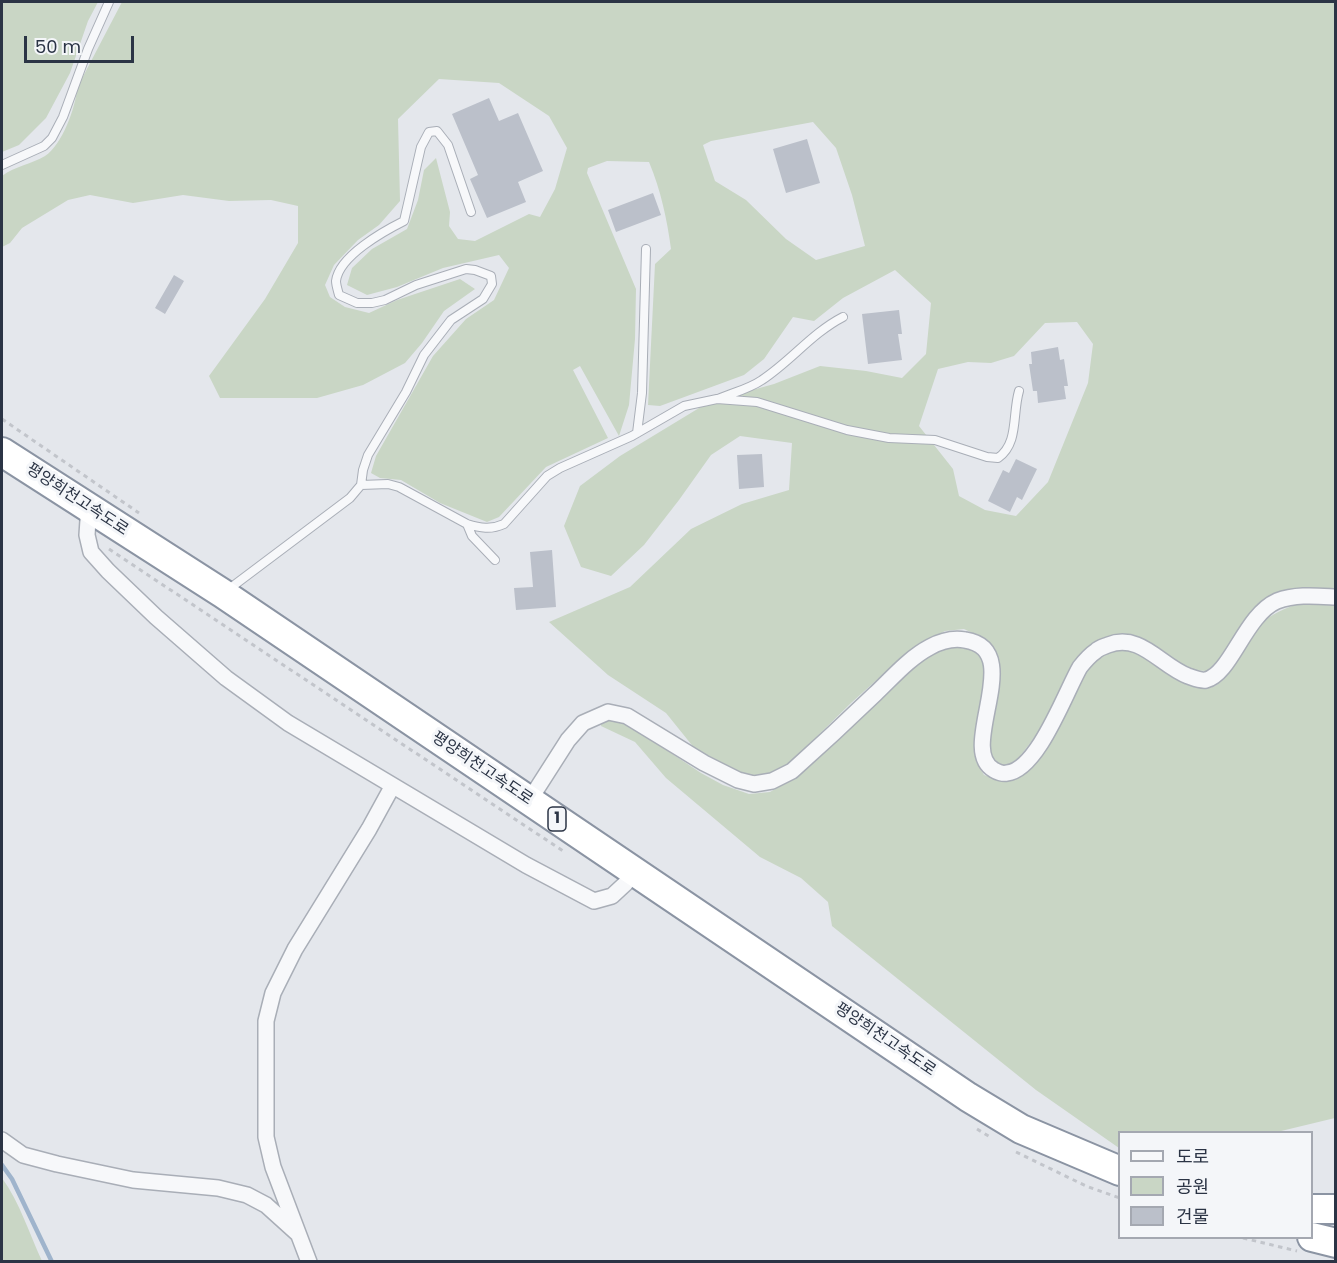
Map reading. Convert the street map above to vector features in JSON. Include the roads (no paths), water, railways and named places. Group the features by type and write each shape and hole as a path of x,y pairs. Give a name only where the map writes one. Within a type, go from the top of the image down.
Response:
{"highway":[{"name":"평양희천고속도로","path":"2,452 222,593 705,917 968,1097 1021,1129 1118,1171"},
{"name":"평양희천고속도로","path":"2,466 134,549 504,803 1016,1138 1118,1185"},
{"path":"1313,1209 1335,1209"},
{"path":"1306,1244 1335,1243"}],"street":[{"path":"88,520 87,535 91,552 108,571 156,617 226,678 288,723 526,865 594,901 612,896 626,883"},
{"path":"529,801 568,740 583,723 608,712 627,716 704,763 738,780 754,784 772,781 792,771 906,664 930,647 952,639 977,642 992,662 992,679 982,753 986,765 996,772 1007,773 1015,770 1031,756 1063,705 1081,666 1097,649 1115,642 1130,643 1145,649 1177,672 1200,680 1208,680 1221,672 1261,611 1290,597 1335,597"},
{"path":"309,1262 273,1167 266,1137 266,1021 273,993 295,949 369,829 392,787"},
{"path":"2,1140 23,1155 57,1164 133,1180 218,1188 247,1195 266,1205 299,1235"}],"lane":[{"path":"2,165 44,146 52,138 63,117 109,2"},
{"path":"222,593 241,582 350,498 361,485 368,455 406,392 424,355 451,320 483,299 492,285 491,276 466,269 416,285 385,300 357,303 339,295 336,281 343,266 378,234 404,221 421,147 429,132 436,131 448,146 471,212"},
{"path":"638,433 642,393 646,249"},
{"path":"361,485 388,484 399,487 467,524 495,528 504,524 547,476 560,468 638,433 684,406 717,399 759,382 776,370 825,326 843,317"},
{"path":"717,399 757,402 848,430 889,438 935,440 987,457 998,458 1007,451 1012,440 1014,407 1019,391"},
{"path":"467,524 472,536 495,560"}],"waterway":[{"path":"2,1165 12,1179 52,1262"}]}
